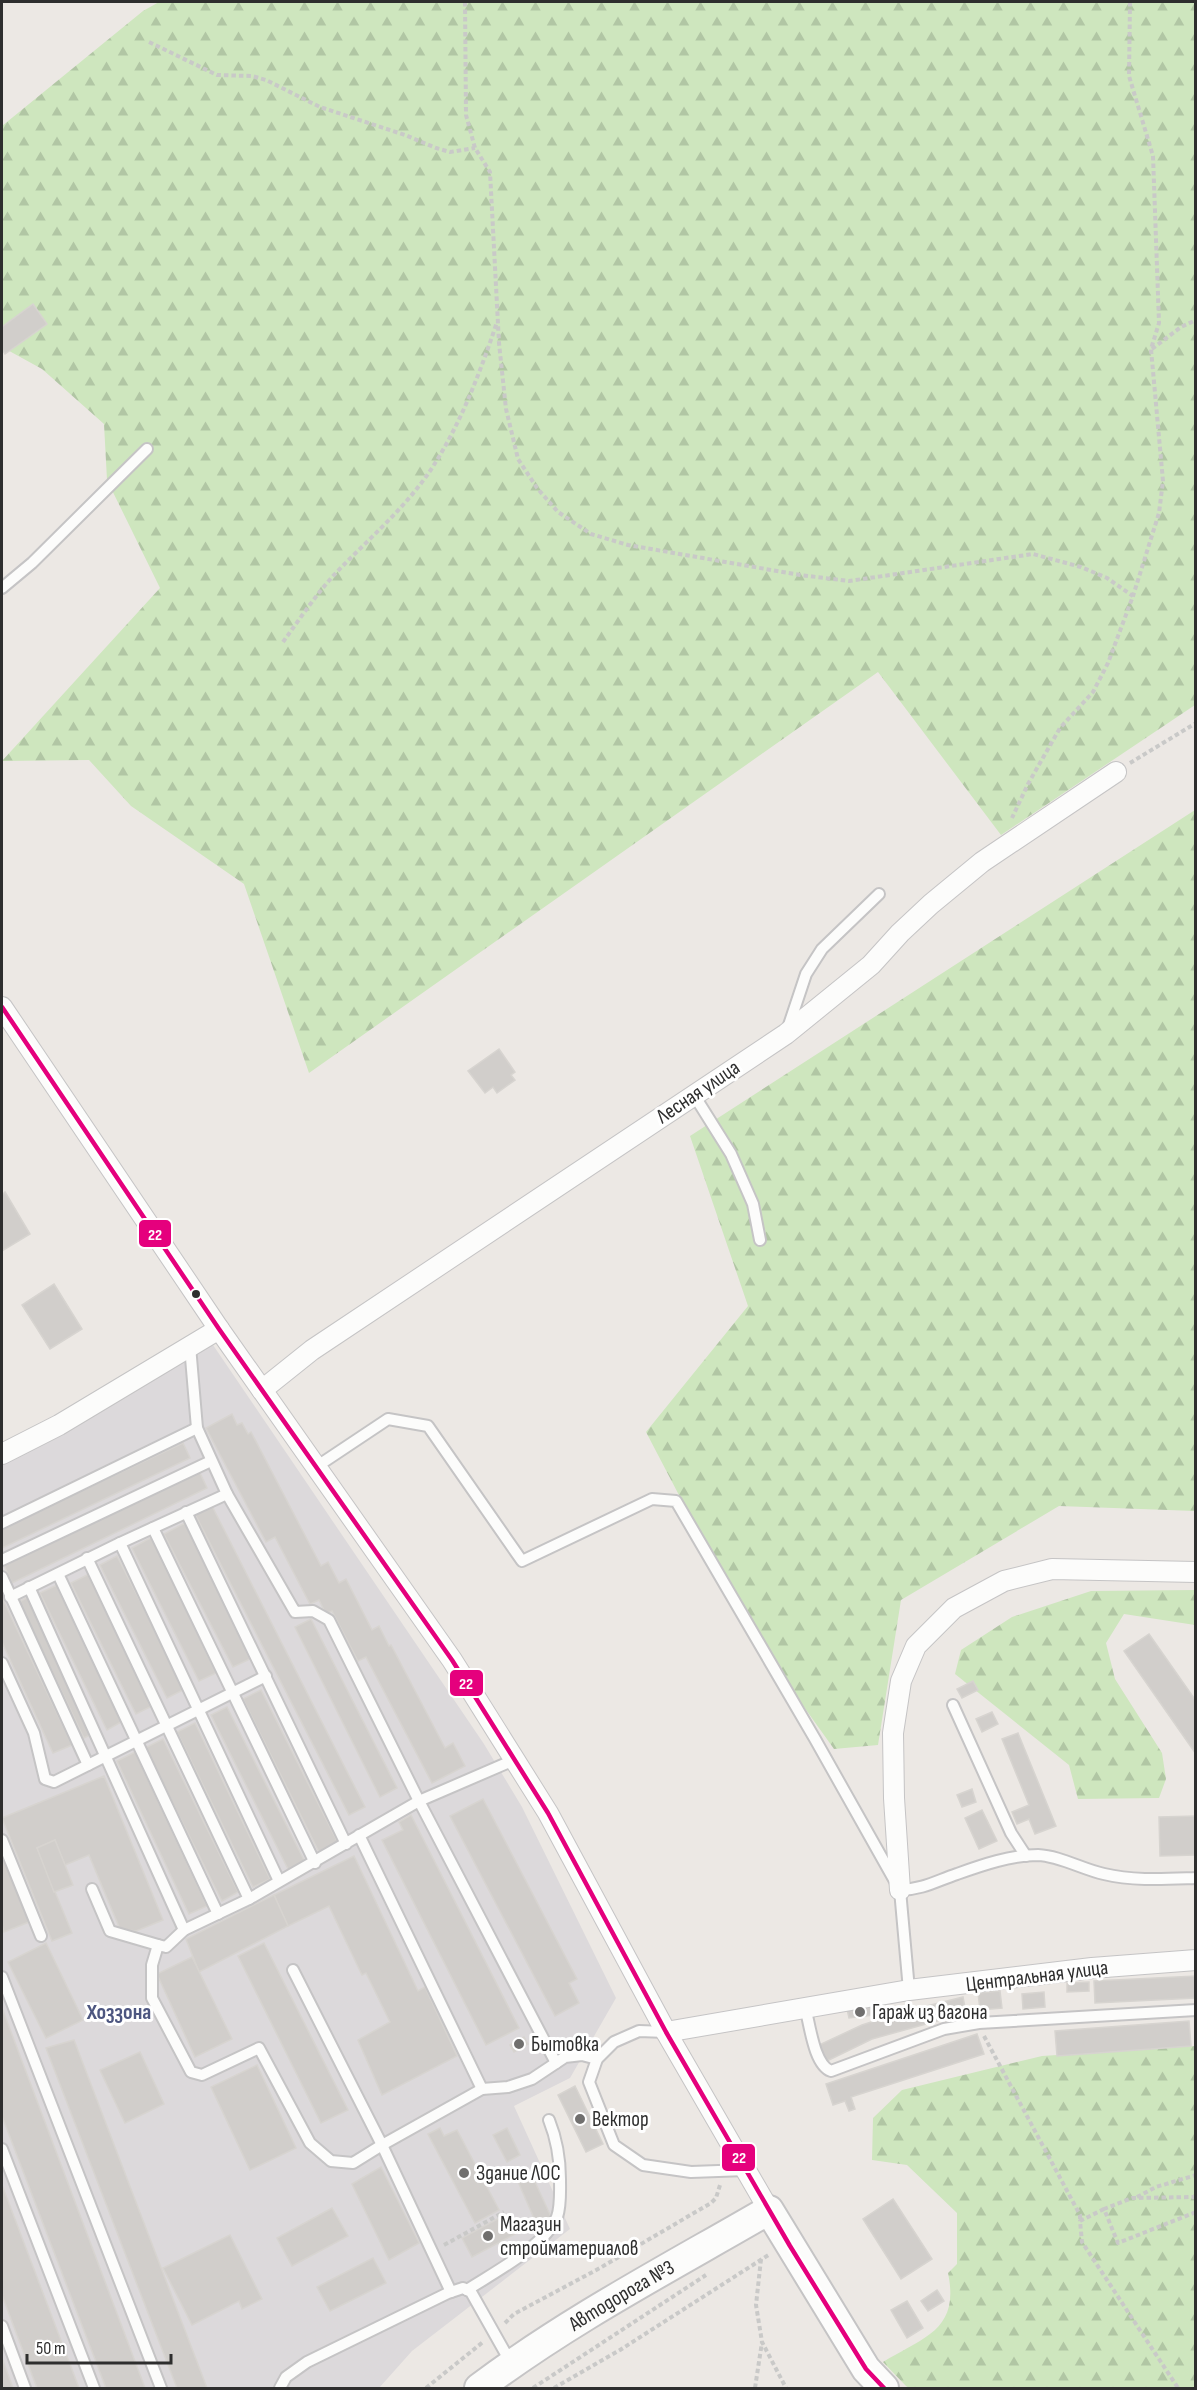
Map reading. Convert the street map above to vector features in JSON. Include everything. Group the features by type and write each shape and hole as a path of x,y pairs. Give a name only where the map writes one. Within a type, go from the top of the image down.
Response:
{"street":[{"name":"Лесная улица","path":"262,1390 312,1350 786,1034 871,965 931,904 1000,850 1116,772"},
{"path":"2,1007 219,1329 452,1660 548,1813 666,2032 790,2246 866,2368 884,2388"},
{"path":"2,1454 59,1425 219,1329"},
{"path":"900,1890 894,1798 893,1733 901,1681 916,1646 954,1608 1004,1581 1052,1569 1196,1572"},
{"name":"Центральная улица","path":"666,2032 909,1990 1092,1968 1196,1960"},
{"name":"Автодорога №3","path":"478,2388 583,2318 769,2210"}],"lane":[{"path":"2,588 32,563 147,449"},
{"path":"786,1034 806,974 822,949 879,894"},
{"path":"694,1095 731,1154 753,1204 760,1240"},
{"path":"190,1347 197,1428 227,1494 295,1612 313,1611 329,1620 419,1801 556,2062"},
{"path":"316,1467 388,1419 428,1426 522,1561 652,1499 676,1501 900,1890 909,1990"},
{"path":"2,1523 197,1428"},
{"path":"2,1560 212,1461"},
{"path":"10,1597 87,1558 227,1494"},
{"path":"186,1512 346,1844"},
{"path":"153,1528 315,1863"},
{"path":"120,1543 279,1881"},
{"path":"87,1558 249,1899"},
{"path":"58,1574 218,1914"},
{"path":"2,1577 88,1765"},
{"path":"29,1587 184,1930"},
{"path":"2,1663 34,1733 45,1779 54,1782 266,1676"},
{"path":"954,1705 1011,1833 1026,1856"},
{"path":"92,1889 110,1930 166,1947 184,1930 249,1899 315,1863 419,1801 514,1760"},
{"path":"359,1836 482,2089"},
{"path":"2,1840 41,1936"},
{"path":"900,1890 920,1889 958,1874 1013,1857 1039,1855 1116,1876 1143,1879 1196,1878"},
{"path":"158,1945 152,1965 152,1998 192,2072 201,2075 259,2048 310,2143 331,2161 353,2163 482,2089 508,2087 532,2079 565,2057 582,2055 597,2059"},
{"path":"294,1970 382,2145 451,2292"},
{"path":"2,1977 161,2388"},
{"path":"806,2007 819,2060 825,2068 831,2071 944,2029 979,2023 1196,2010"},
{"path":"666,2032 639,2031 614,2042 597,2059 589,2082 614,2145 643,2165 691,2172 746,2170"},
{"path":"467,2290 520,2256 544,2235 556,2219 560,2189 560,2157 557,2140 549,2120"},
{"path":"2,2149 94,2388"},
{"path":"280,2388 286,2377 307,2362 463,2288 471,2292 512,2364"},
{"path":"2,2326 25,2388"}],"path":[{"path":"465,2 466,115 475,148 490,172 498,319 506,409 518,459 537,489 558,512 591,534 628,544 800,575 849,581 1033,554 1081,567 1107,578 1133,596"},
{"path":"1000,850 1028,784 1060,728 1093,692 1108,663 1133,596 1159,513 1163,481 1151,349 1159,323 1153,156 1129,76 1130,2"},
{"path":"149,42 217,75 252,76 266,80 320,107 405,135 436,148 450,152 475,148"},
{"path":"283,642 330,579 400,509 431,469 455,429 474,387 498,319"},
{"path":"1151,349 1180,327 1196,320"},
{"path":"1116,772 1196,723"},
{"path":"979,2023 1080,2215 1082,2242 1178,2388"},
{"path":"426,2388 514,2314 711,2204 719,2192 721,2171"},
{"path":"1080,2222 1104,2208 1135,2198 1156,2187 1196,2175"},
{"path":"1135,2198 1196,2198"},
{"path":"1104,2208 1118,2243 1196,2212"},
{"path":"433,2252 504,2212"},
{"path":"554,2388 620,2350 761,2259 790,2246"},
{"path":"755,2388 762,2342 756,2304 761,2259"},
{"path":"533,2388 712,2272"},
{"path":"762,2342 786,2388"}],"shaded area":[{"path":"213,1345 484,1744 522,1807 616,1998 570,2078 514,2106 570,2229 412,2351 379,2388 2,2388 2,1463"}],"green space":[{"path":"159,2 1195,2 1195,705 1001,835 878,672 309,1073 244,884 131,806 89,760 2,761 160,588 107,480 104,424 42,369 2,347 2,126 143,11"},
{"path":"1195,810 1195,1511 1059,1506 901,1600 878,1745 834,1749 751,1633 646,1432 748,1306 690,1136"},
{"path":"1195,1590 1195,1625 1124,1614 1106,1643 1115,1679 1162,1753 1166,1779 1159,1798 1078,1799 1069,1765 955,1674 961,1650 1012,1617 1091,1591"},
{"path":"1195,2046 1195,2388 909,2388 906,2386 883,2362 925,2338 944,2320 949,2307 948,2273 957,2264 957,2213 907,2165 872,2160 873,2118 902,2090 1042,2056"}],"building":[{"path":"33,304 47,324 5,354 2,349 2,327"},
{"path":"499,1049 515,1072 511,1075 515,1080 497,1093 493,1087 485,1093 468,1071"},
{"path":"5,1192 30,1234 2,1251 2,1195"},
{"path":"54,1284 82,1329 50,1349 22,1305"},
{"path":"232,1414 237,1425 242,1423 248,1434 251,1432 321,1566 328,1562 339,1583 346,1579 372,1630 379,1626 389,1646 391,1645 445,1748 453,1743 465,1766 432,1783 366,1657 358,1661 332,1611 326,1614 319,1600 310,1604 275,1537 266,1542 206,1428"},
{"path":"183,1443 190,1458 2,1548 2,1528"},
{"path":"199,1471 207,1488 12,1583 3,1563"},
{"path":"212,1506 365,1807 349,1815 195,1514"},
{"path":"185,1523 250,1659 233,1667 164,1534"},
{"path":"152,1537 216,1673 199,1681 132,1548"},
{"path":"117,1556 185,1689 167,1698 100,1565"},
{"path":"89,1574 154,1705 136,1714 71,1583"},
{"path":"57,1585 123,1721 107,1730 40,1593"},
{"path":"28,1597 94,1733 84,1738 19,1602"},
{"path":"2,1598 72,1745 53,1753 2,1642"},
{"path":"311,1619 397,1788 380,1797 295,1627"},
{"path":"1149,1634 1196,1701 1196,1754 1124,1651"},
{"path":"973,1681 978,1690 962,1698 957,1689"},
{"path":"261,1690 338,1843 319,1852 243,1699"},
{"path":"227,1707 305,1862 289,1871 211,1715"},
{"path":"992,1712 998,1724 982,1732 976,1719"},
{"path":"195,1723 270,1879 253,1887 177,1732"},
{"path":"1018,1733 1056,1826 1035,1834 1029,1819 1017,1824 1012,1812 1029,1805 1002,1739"},
{"path":"163,1739 238,1892 222,1901 145,1748"},
{"path":"135,1752 207,1906 189,1914 117,1761"},
{"path":"104,1776 163,1920 136,1931 120,1929 89,1855 65,1865 55,1840 37,1848 72,1933 52,1941 2,1818"},
{"path":"972,1789 976,1802 962,1807 957,1795"},
{"path":"483,1799 577,1979 569,1983 579,2003 555,2016 450,1816"},
{"path":"982,1810 997,1841 979,1849 965,1818"},
{"path":"411,1815 519,2028 486,2045 382,1840 403,1830 399,1822"},
{"path":"1196,1816 1196,1855 1160,1856 1159,1817"},
{"path":"55,1840 73,1885 54,1892 37,1848"},
{"path":"2,1852 29,1922 4,1932 2,1925"},
{"path":"354,1856 418,1991 425,1987 457,2056 382,2095 358,2040 390,2022 366,1973 362,1975 329,1906 288,1926 274,1895"},
{"path":"274,1895 288,1926 199,1972 186,1939"},
{"path":"46,1943 83,2020 46,2038 8,1962"},
{"path":"264,1943 348,2110 321,2123 238,1956"},
{"path":"192,1957 232,2039 195,2057 157,1974"},
{"path":"1196,1976 1196,1998 1095,2003 1094,1981"},
{"path":"1089,1982 1089,1991 1067,1992 1067,1983"},
{"path":"1000,1991 1002,2008 980,2010 978,1993"},
{"path":"1044,1992 1045,2007 1023,2009 1022,1994"},
{"path":"963,1997 966,2013 872,2039 827,2061 819,2045 862,2025"},
{"name":"Гараж из вагона","path":"871,2006 873,2015 849,2018 847,2009"},
{"path":"2,2008 145,2388 106,2388 2,2116"},
{"path":"1189,2021 1191,2046 1057,2056 1055,2031"},
{"path":"977,2034 984,2054 851,2097 855,2109 849,2111 845,2101 833,2105 826,2084"},
{"name":"Бытовка","path":"524,2037 528,2044 514,2052 510,2045"},
{"path":"74,2040 207,2388 177,2388 46,2048"},
{"path":"140,2052 164,2104 125,2123 100,2070"},
{"path":"257,2065 296,2148 250,2170 211,2087"},
{"name":"Вектор","path":"575,2086 603,2144 586,2152 558,2095"},
{"name":"Здание ЛОС","path":"440,2128 444,2136 457,2130 499,2210 475,2223 428,2134"},
{"path":"507,2128 520,2155 507,2162 493,2135"},
{"path":"381,2167 419,2243 389,2260 352,2184"},
{"path":"530,2171 552,2219 537,2225 516,2177"},
{"path":"2,2185 79,2388 37,2388 2,2295"},
{"path":"893,2199 932,2259 901,2279 863,2219"},
{"path":"332,2208 348,2236 292,2266 277,2238"},
{"name":"Магазин стройматериалов","path":"505,2215 515,2234 472,2257 462,2238"},
{"path":"230,2235 262,2299 242,2309 239,2301 192,2325 163,2268"},
{"path":"373,2258 386,2283 330,2311 317,2287"},
{"path":"937,2290 944,2301 928,2311 921,2301"},
{"path":"907,2301 923,2328 907,2338 891,2310"},
{"path":"2,2358 13,2388 2,2388"}],"transit line":[{"name":"22","path":"2,1007 219,1329 452,1660 548,1813 666,2032 790,2246 866,2369 884,2388"}],"place":[{"name":"Гараж из вагона","path":"860,2012"},
{"name":"Бытовка","path":"519,2044"},
{"name":"Вектор","path":"580,2119"},
{"name":"Здание ЛОС","path":"464,2173"},
{"name":"Магазин стройматериалов","path":"488,2236"}],"district":[{"name":"Хоззона","path":"119,2012"}]}
